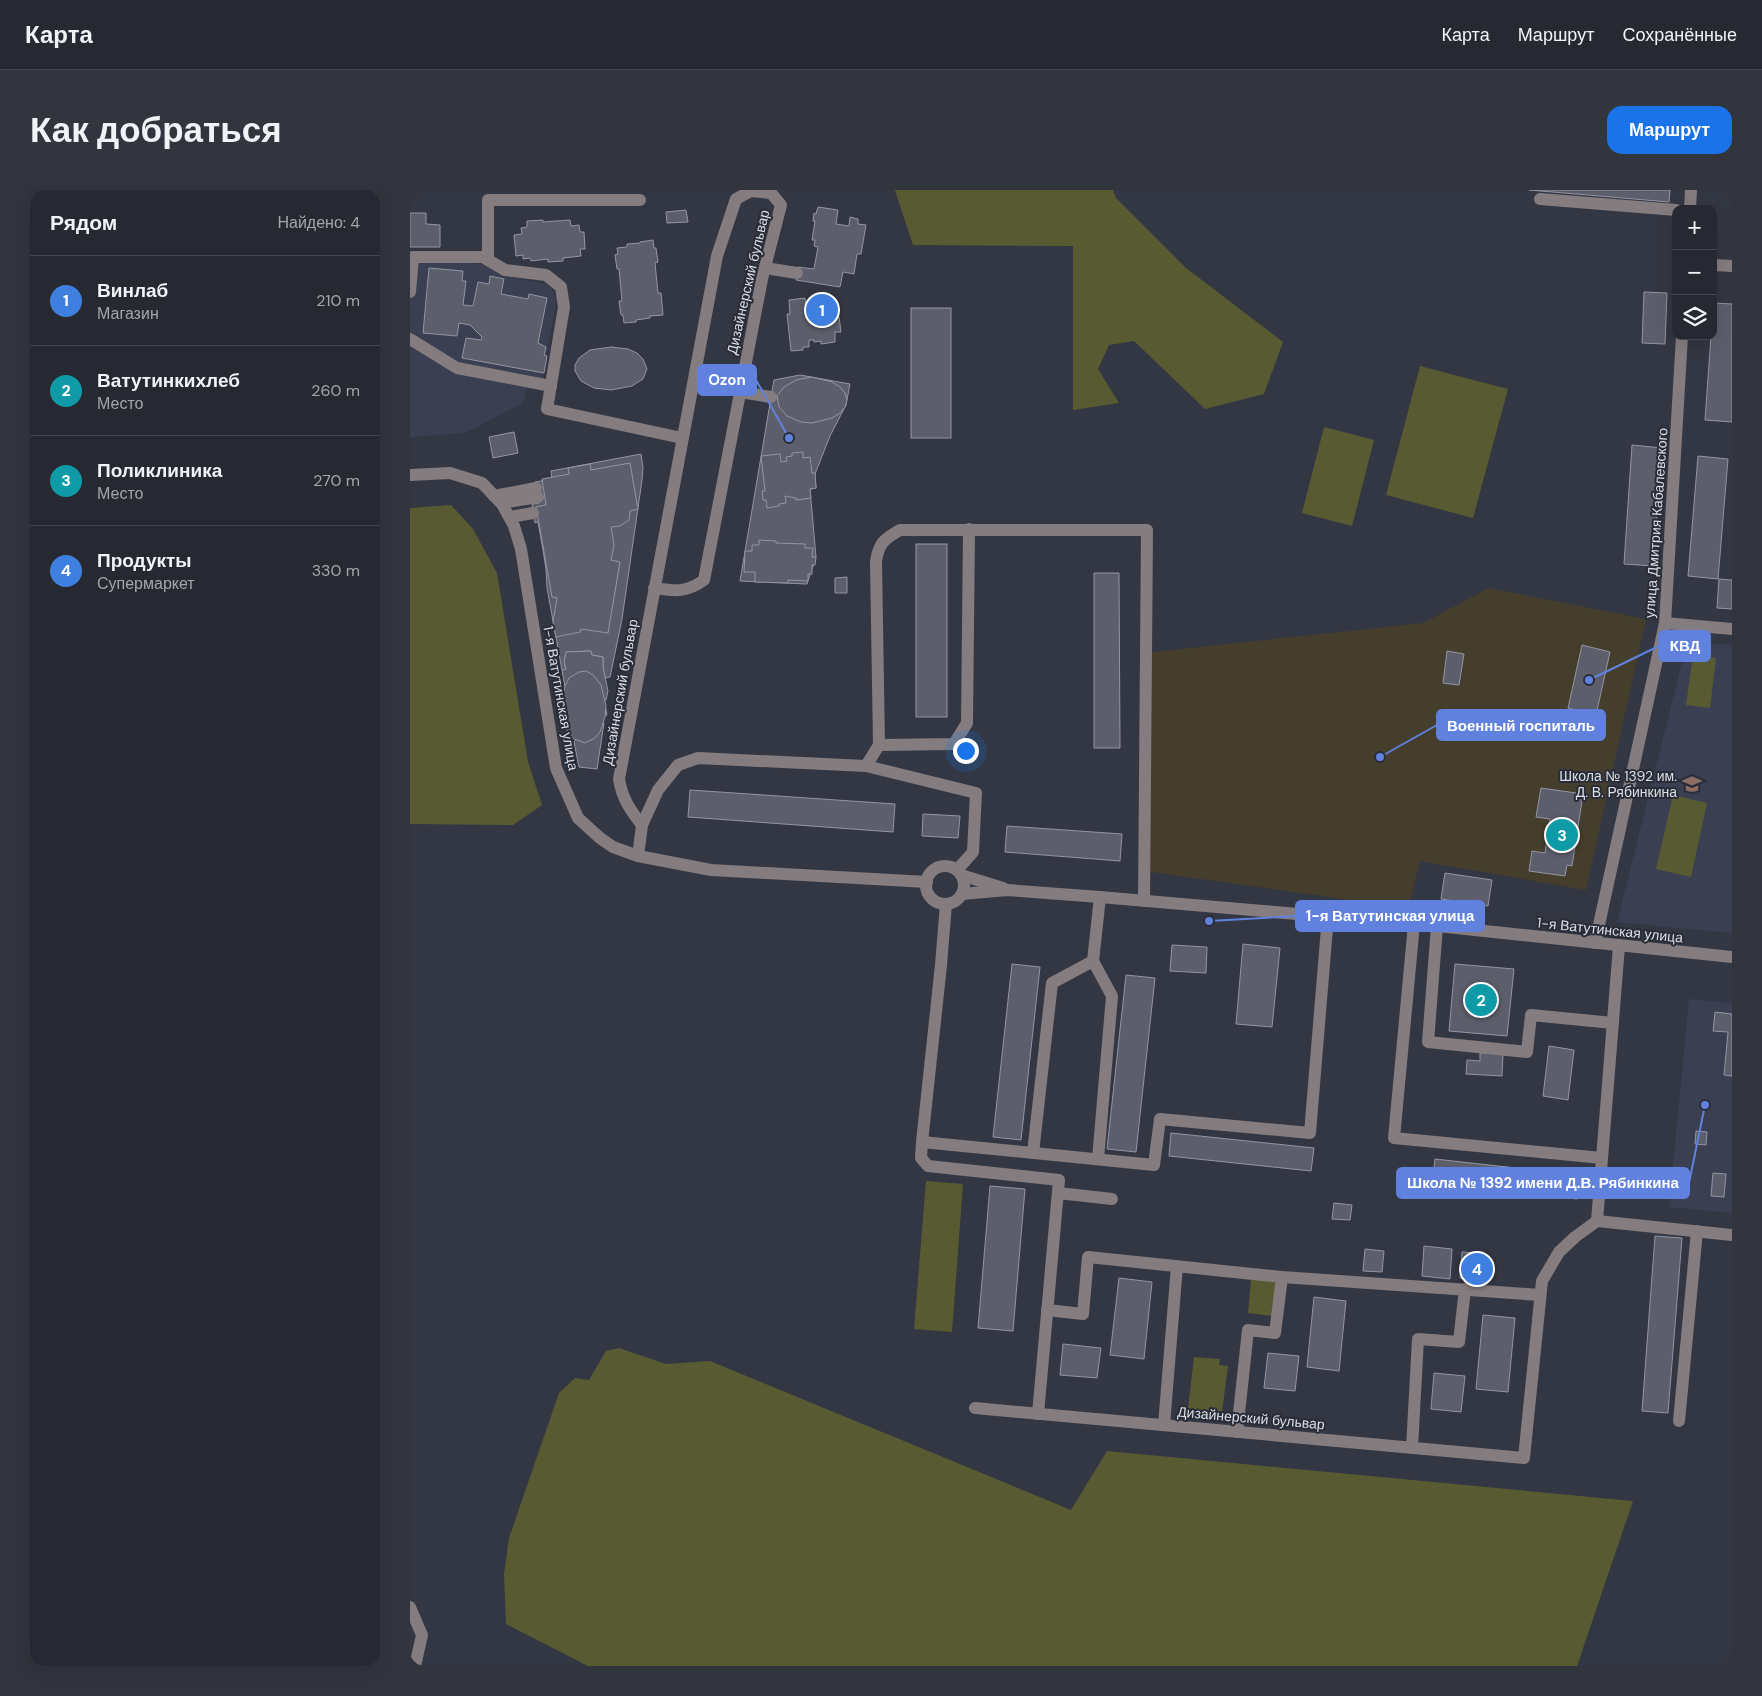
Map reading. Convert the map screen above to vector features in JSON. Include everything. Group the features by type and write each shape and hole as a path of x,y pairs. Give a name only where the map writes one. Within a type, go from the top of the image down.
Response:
{"street":[{"path":"1690,205 1691,190"},
{"name":"Дизайнерский бульвар","path":"642,825 621,793 619,779 654,588 716,256 736,199 751,191 771,193 781,205 765,268 704,580 692,588 675,591 654,588"},
{"path":"1540,199 1672,210"},
{"path":"488,260 488,200 640,200"},
{"path":"410,292 413,257 482,257 506,270 546,275 561,287 564,308 547,409 682,438"},
{"path":"1717,265 1732,266"},
{"path":"765,268 797,273"},
{"path":"410,339 457,368 551,386"},
{"name":"улица Дмитрия Кабалевского","path":"1595,943 1665,624 1682,340"},
{"path":"740,392 771,397"},
{"name":"1-я Ватутинская улица","path":"410,475 450,473 482,483 498,499 510,518 521,549 556,768 578,818 600,838 613,847 638,856 711,870 927,882"},
{"path":"498,499 537,492"},
{"path":"510,518 534,513"},
{"path":"879,745 954,744 967,723 969,529"},
{"path":"866,766 879,745 876,561 878,546 888,537 900,530 1147,530 1144,901"},
{"path":"1665,624 1732,629"},
{"path":"638,856 642,825 658,790 678,765 698,758 866,766 976,793 973,852 959,873"},
{"path":"938,867 951,867 959,873 964,881 962,894 946,904 934,900 930,895 927,882 933,871 938,867"},
{"name":"1-я Ватутинская улица","path":"959,873 1007,890"},
{"name":"1-я Ватутинская улица","path":"962,894 1007,890 1100,897 1438,926 1732,957"},
{"path":"1098,1159 1112,996 1093,961 1100,897"},
{"path":"946,904 921,1158 928,1166 1060,1180 1038,1414"},
{"path":"922,1142 1154,1165 1160,1119 1310,1133 1328,916"},
{"path":"1414,924 1394,1138 1602,1158"},
{"path":"1438,926 1428,1042 1527,1052 1531,1015 1613,1023"},
{"path":"1597,1221 1619,946"},
{"path":"1033,1153 1052,983 1093,961"},
{"path":"1058,1193 1112,1199"},
{"path":"1047,1310 1083,1314 1088,1257 1282,1277 1540,1295 1542,1281 1559,1252 1575,1237 1597,1221 1732,1235"},
{"path":"1679,1421 1697,1231"},
{"path":"1164,1425 1177,1266"},
{"path":"1237,1432 1248,1330 1275,1333 1282,1277"},
{"path":"1412,1448 1418,1339 1458,1342 1465,1289"},
{"name":"Дизайнерский бульвар","path":"974,1408 1524,1458 1540,1295"},
{"path":"410,1607 422,1635 415,1666"}],"shaded area":[{"path":"410,251 465,251 466,263 482,264 504,276 546,284 552,289 555,296 556,302 541,388 527,387 523,403 465,433 410,437"},
{"path":"1489,588 1646,619 1586,890 1420,861 1408,908 1144,871 1144,653 1423,623"},
{"name":"Школа № 1392 им. Д. В. Рябинкина","path":"1687,642 1732,645 1732,933 1617,922"},
{"path":"1689,999 1732,1003 1732,1213 1669,1207"}],"green space":[{"path":"895,190 1113,190 1116,198 1186,268 1283,342 1264,394 1205,409 1134,341 1109,345 1098,369 1119,403 1073,410 1073,246 913,245"},
{"path":"1420,366 1508,389 1473,518 1386,495"},
{"path":"1324,427 1374,440 1352,526 1302,513"},
{"path":"451,505 473,529 497,573 528,762 542,805 513,825 410,824 410,508"},
{"path":"1693,655 1716,658 1710,708 1686,705"},
{"path":"1673,795 1707,803 1691,877 1656,869"},
{"path":"926,1181 963,1184 952,1332 914,1329"},
{"path":"1251,1278 1278,1281 1273,1316 1248,1313"},
{"path":"619,1348 666,1364 710,1361 1071,1510 1107,1451 1633,1501 1577,1666 588,1666 506,1624 504,1574 509,1538 559,1393 575,1378 589,1380 606,1351"},
{"path":"1194,1357 1220,1359 1219,1365 1228,1366 1222,1412 1188,1409"}],"building":[{"path":"1529,190 1670,190 1669,202"},
{"path":"818,207 838,210 836,224 849,226 850,217 858,219 858,224 866,225 861,254 857,254 854,274 843,272 840,287 796,280 798,267 814,269 818,247 814,246 815,240 812,240 815,221 813,221 814,213 816,214"},
{"path":"686,210 688,222 667,223 666,212"},
{"path":"410,213 426,213 426,224 440,225 440,247 410,247"},
{"path":"543,220 543,222 570,220 571,226 579,225 580,232 584,232 585,249 580,249 581,256 563,258 563,261 548,262 548,259 531,261 530,258 523,259 523,255 516,256 514,235 522,234 521,228 527,227 527,221"},
{"path":"653,240 658,262 655,263 658,293 661,293 663,315 650,316 650,318 636,320 636,322 624,323 619,301 622,301 619,269 617,269 615,255 618,254 617,248 627,247 627,244"},
{"path":"429,268 463,271 462,281 466,281 463,305 473,306 478,282 489,284 490,276 504,279 501,294 528,299 529,294 547,298 538,343 546,347 544,355 547,356 544,373 462,358 466,338 481,340 482,337 470,325 459,323 457,336 423,333"},
{"path":"1644,292 1667,293 1665,344 1642,343"},
{"path":"827,296 828,302 835,301 836,317 839,317 841,332 835,332 835,342 821,344 821,341 814,342 814,340 809,340 809,347 803,347 803,350 791,351 787,314 790,314 789,300 805,298 806,305 818,304 817,297"},
{"path":"1717,303 1732,304 1732,422 1705,420 1711,340 1717,340"},
{"path":"911,308 951,308 951,438 911,438"},
{"path":"611,347 628,349 637,353 643,359 647,369 643,379 632,386 611,390 594,388 581,381 575,371 575,365 579,358 590,350"},
{"path":"800,375 850,384 846,405 830,436 815,474 816,488 810,489 816,557 807,584 740,581 774,380"},
{"path":"812,377 832,382 840,387 845,393 847,400 845,407 832,418 812,423 801,422 787,416 779,407 777,396 784,387 796,380"},
{"path":"514,432 518,453 493,458 489,437"},
{"path":"1632,445 1662,448 1653,566 1624,564"},
{"path":"803,452 803,458 810,457 812,473 815,473 816,488 810,489 811,498 796,500 796,498 785,496 786,503 767,508 766,500 763,500 762,491 765,491 761,456 780,454 781,462 787,461 786,457 792,456 792,453"},
{"path":"641,454 642,480 622,619 610,677 605,678 603,657 592,655 591,651 566,652 564,662 566,669 562,670 547,588 546,569 538,522 535,523 532,504 539,503 535,482 552,479 551,471"},
{"path":"1698,456 1728,459 1718,579 1688,576"},
{"path":"630,463 638,509 630,511 629,520 620,526 611,527 614,545 611,560 620,562 608,633 581,629 580,632 556,637 553,622 557,598 552,597 536,507 546,505 542,479 569,474 568,468 590,464 591,470"},
{"path":"759,540 776,541 776,543 805,544 805,548 813,548 812,557 816,557 815,565 812,565 812,574 808,574 808,581 788,580 788,583 755,582 755,572 744,572 745,551 752,551 752,545 759,545"},
{"path":"916,544 947,544 947,717 916,717"},
{"path":"1094,573 1119,573 1120,748 1094,748"},
{"path":"847,577 847,593 835,593 835,578"},
{"path":"1719,579 1732,580 1732,609 1717,608"},
{"path":"1582,645 1610,652 1596,715 1568,708"},
{"path":"591,651 592,655 603,657 608,691 606,700 604,700 607,715 599,717 598,722 604,723 597,769 579,767 574,742 580,735 579,732 573,733 562,670 566,669 564,662 566,652"},
{"path":"1447,651 1464,654 1459,685 1443,683"},
{"path":"586,671 593,675 601,685 606,706 600,732 595,738 585,743 574,739 566,729 561,713 561,702 569,678 579,672"},
{"path":"1541,788 1583,794 1572,866 1567,865 1565,876 1529,871 1532,851 1545,853 1550,819 1536,817"},
{"path":"690,790 895,804 893,832 688,817"},
{"path":"923,814 960,816 958,838 922,836"},
{"path":"1007,826 1122,834 1120,861 1005,852"},
{"path":"1445,873 1492,880 1488,906 1441,899"},
{"path":"1243,944 1280,948 1272,1027 1236,1024"},
{"path":"1172,945 1207,947 1206,973 1170,971"},
{"path":"1012,964 1040,967 1021,1140 993,1137"},
{"path":"1455,964 1514,969 1507,1036 1449,1031"},
{"path":"1126,975 1155,978 1136,1152 1107,1149"},
{"path":"1715,1012 1732,1014 1732,1076 1724,1075 1728,1032 1713,1031"},
{"path":"1549,1046 1574,1050 1568,1100 1543,1096"},
{"path":"1480,1053 1503,1054 1502,1076 1466,1074 1467,1060 1480,1061"},
{"path":"1696,1131 1707,1132 1706,1145 1695,1144"},
{"path":"1171,1133 1314,1148 1311,1171 1169,1156"},
{"path":"1435,1159 1579,1175 1577,1199 1432,1183"},
{"path":"1713,1173 1726,1174 1724,1197 1711,1196"},
{"path":"990,1186 1025,1189 1013,1331 978,1328"},
{"path":"1334,1203 1352,1205 1350,1220 1332,1219"},
{"path":"1655,1236 1682,1238 1668,1413 1642,1411"},
{"path":"1424,1246 1452,1249 1450,1279 1422,1276"},
{"path":"1365,1249 1384,1251 1382,1272 1363,1271"},
{"path":"1462,1252 1480,1253 1478,1280 1460,1278"},
{"path":"1119,1278 1152,1282 1144,1359 1110,1355"},
{"path":"1314,1297 1346,1301 1339,1371 1307,1367"},
{"path":"1483,1315 1515,1318 1508,1392 1476,1389"},
{"path":"1063,1344 1101,1348 1097,1378 1060,1375"},
{"path":"1268,1353 1299,1356 1295,1391 1264,1388"},
{"path":"1434,1373 1465,1376 1461,1412 1431,1409"}],"place":[{"name":"Винлаб","path":"822,310"},
{"name":"Ozon","path":"789,438"},
{"name":"КВД","path":"1589,680"},
{"name":"Военный госпиталь","path":"1380,757"},
{"name":"Школа № 1392 им. Д. В. Рябинкина","path":"1692,784"},
{"name":"Поликлиника","path":"1562,835"},
{"name":"1-я Ватутинская улица","path":"1209,921"},
{"name":"Ватутинкихлеб","path":"1481,1000"},
{"name":"Школа № 1392 имени Д.В. Рябинкина","path":"1705,1105"},
{"name":"Продукты","path":"1477,1269"}]}
